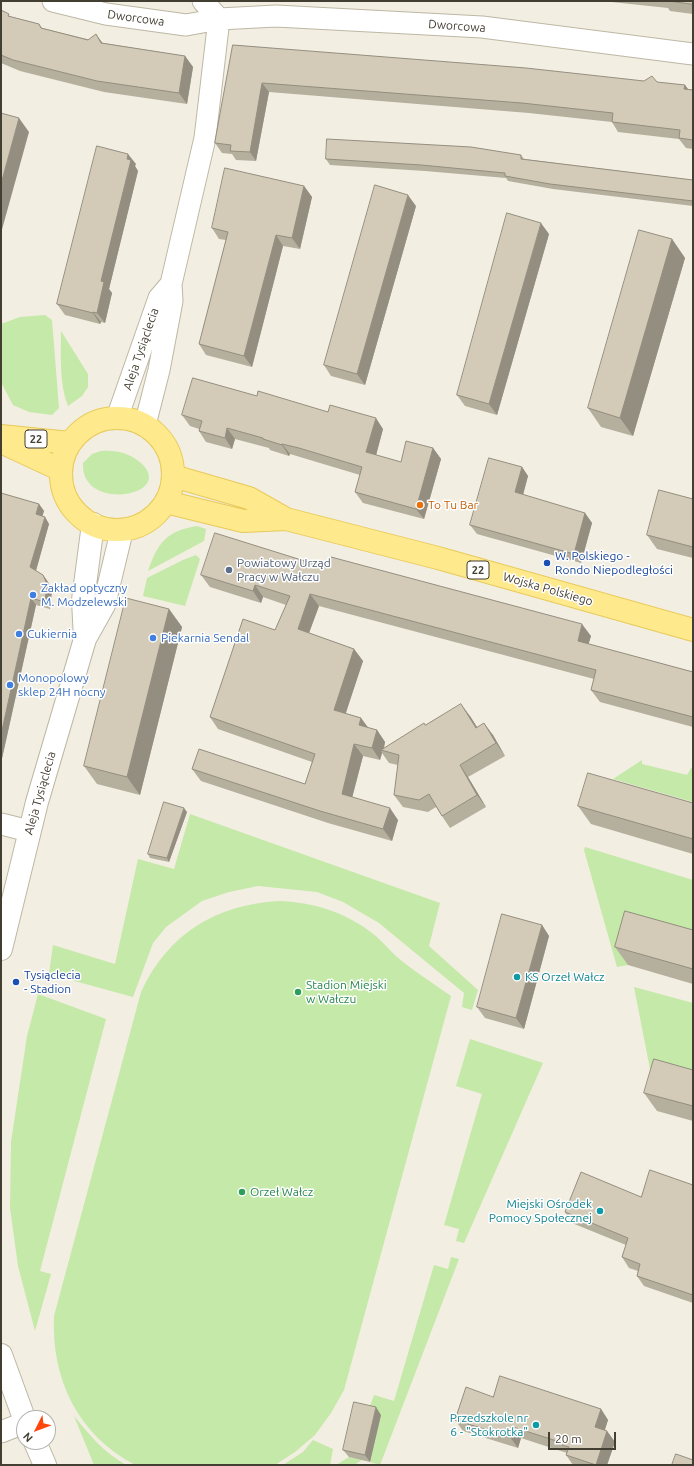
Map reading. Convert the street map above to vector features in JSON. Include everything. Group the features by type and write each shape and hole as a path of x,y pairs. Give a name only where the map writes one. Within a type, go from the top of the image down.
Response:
{"main road":[{"path":"117,418 132,420 145,425 160,438 170,456 173,476 171,490 166,502 154,516 140,525 122,530 107,529 93,524 75,511 64,492 61,470 64,456 70,443 83,429 99,421 117,418"},
{"name":"22","path":"1,436 70,443"},
{"name":"22","path":"1,442 61,470"},
{"name":"Wojska Polskiego","path":"173,476 249,498 286,519 438,558 693,630"},
{"name":"Wojska Polskiego","path":"166,502 243,521 286,519"}],"street":[{"name":"Dworcowa","path":"53,1 106,14 186,25 219,19 276,16 482,27 693,54"},
{"path":"204,1 219,19"},
{"name":"Aleja Tysiąclecia","path":"145,425 159,370 172,301 171,284 205,138 219,19"},
{"name":"Aleja Tysiąclecia","path":"117,418 159,298 171,284"},
{"name":"Aleja Tysiąclecia","path":"85,639 83,600 93,524"},
{"name":"Aleja Tysiąclecia","path":"1,949 29,831 85,639 104,605 122,530"},
{"path":"1,824 29,831"},
{"path":"1,1355 21,1410"},
{"path":"1,1432 16,1427"},
{"path":"38,1450 45,1465"}],"green space":[{"path":"45,315 52,320 59,408 52,415 29,412 13,405 1,382 1,324 20,317"},
{"path":"61,331 88,374 88,387 82,396 68,406 62,378"},
{"path":"101,451 122,453 141,463 149,475 147,484 138,491 124,494 110,494 96,489 86,479 83,463 92,454"},
{"path":"197,526 206,529 204,541 148,571 156,552 165,540 178,531"},
{"path":"196,555 200,559 185,606 143,596 147,578"},
{"path":"642,760 642,764 687,775 691,768 693,769 693,802 613,779"},
{"path":"190,814 440,903 429,946 478,990 472,1010 462,1007 464,993 379,923 343,902 317,892 258,886 229,892 202,901 166,927 153,943 133,997 49,974 53,945 115,964 138,859 174,869"},
{"path":"585,847 693,880 693,936 628,965 617,967 584,850"},
{"path":"278,901 305,904 330,910 354,921 377,937 393,954 409,967 451,996 344,1390 331,1413 315,1435 295,1452 275,1465 135,1465 115,1453 98,1438 72,1403 63,1383 57,1362 54,1339 54,1316 141,992 152,972 165,954 196,926 214,916 234,909"},
{"path":"634,987 693,1003 693,1077 669,1071 650,1069"},
{"path":"38,994 106,1019 40,1271 51,1274 35,1331 18,1266 10,1208 11,1142 27,1036"},
{"path":"470,1039 543,1063 464,1243 456,1241 459,1229 444,1225 482,1094 456,1086"},
{"path":"451,1257 459,1259 380,1465 370,1462 381,1415 368,1412 374,1395 394,1401 434,1265 448,1269"},
{"path":"74,1416 98,1443 126,1465 94,1465"},
{"path":"313,1440 333,1449 330,1465 283,1465 303,1452"},
{"path":"349,1457 362,1460 354,1465 336,1465"}],"building":[{"path":"669,1 693,1 693,4"},
{"path":"1,10 9,14 8,16 39,24 41,28 88,40 96,34 101,43 185,56 179,93 97,81 13,60 1,55"},
{"path":"233,45 526,68 644,81 652,76 657,82 685,85 684,89 693,90 693,140 679,138 680,130 612,122 613,113 522,103 262,83 250,152 230,151 231,145 215,143"},
{"path":"1,113 19,118 1,184"},
{"path":"327,139 471,147 521,155 521,159 693,180 693,201 550,184 505,176 505,173 421,165 326,159"},
{"path":"97,146 128,154 127,159 131,160 101,281 104,282 97,313 93,313 57,304"},
{"path":"225,168 304,186 292,238 276,235 244,356 199,344 228,232 212,228"},
{"path":"375,185 408,195 357,374 324,365"},
{"path":"507,213 541,223 489,404 457,395"},
{"path":"639,230 672,239 620,418 588,408"},
{"path":"193,378 257,396 258,391 328,412 330,405 376,418 366,452 401,462 406,441 433,448 416,509 355,492 362,467 227,428 225,438 199,431 202,421 182,415"},
{"path":"489,458 522,467 515,492 585,513 574,554 470,525"},
{"path":"659,490 693,499 693,547 647,535"},
{"path":"1,493 39,504 36,514 45,517 30,567 43,575 47,584 45,602 31,598 1,735"},
{"path":"215,533 327,568 331,557 582,624 578,641 693,672 693,717 591,690 596,670 310,594 298,629 354,649 334,710 361,718 359,725 377,730 372,748 354,744 342,794 390,808 383,829 320,811 192,769 199,749 305,784 315,754 210,717 243,619 275,630 290,596 255,585 253,591 201,575"},
{"path":"126,598 169,609 127,777 84,766"},
{"path":"461,704 476,728 484,723 496,743 460,765 477,795 442,816 429,794 419,800 394,795 399,755 381,750 424,723 425,725"},
{"path":"588,773 693,803 693,839 578,806"},
{"path":"164,802 184,808 167,858 148,854"},
{"path":"625,911 693,930 693,969 615,947"},
{"name":"KS Orzeł Wałcz","path":"502,914 542,925 516,1018 477,1007"},
{"path":"654,1059 693,1070 693,1106 644,1093"},
{"path":"650,1170 693,1185 693,1295 637,1276 640,1264 622,1257 628,1238 565,1212 581,1172 641,1197"},
{"name":"Przedszkole nr 6 - \"Stokrotka\"","path":"500,1376 601,1409 595,1427 607,1431 596,1465 566,1455 569,1447 562,1445 563,1443 513,1427 510,1437 455,1420 466,1387 493,1397"},
{"path":"354,1402 376,1407 365,1455 343,1450"},
{"path":"676,1454 693,1460 693,1465 672,1465"}],"place":[{"name":"To Tu Bar","path":"420,505"},
{"name":"W. Polskiego - Rondo Niepodległości","path":"547,563"},
{"name":"Powiatowy Urząd Pracy w Wałczu","path":"229,570"},
{"name":"Zakład optyczny M. Modzelewski","path":"33,595"},
{"name":"Cukiernia","path":"19,634"},
{"name":"Piekarnia Sendal","path":"153,638"},
{"name":"Monopolowy sklep 24H nocny","path":"10,685"},
{"name":"KS Orzeł Wałcz","path":"517,977"},
{"name":"Tysiąclecia - Stadion","path":"16,982"},
{"name":"Stadion Miejski w Wałczu","path":"298,992"},
{"name":"Orzeł Wałcz","path":"242,1192"},
{"name":"Miejski Ośrodek Pomocy Społecznej","path":"600,1211"},
{"name":"Przedszkole nr 6 - \"Stokrotka\"","path":"536,1425"}]}
